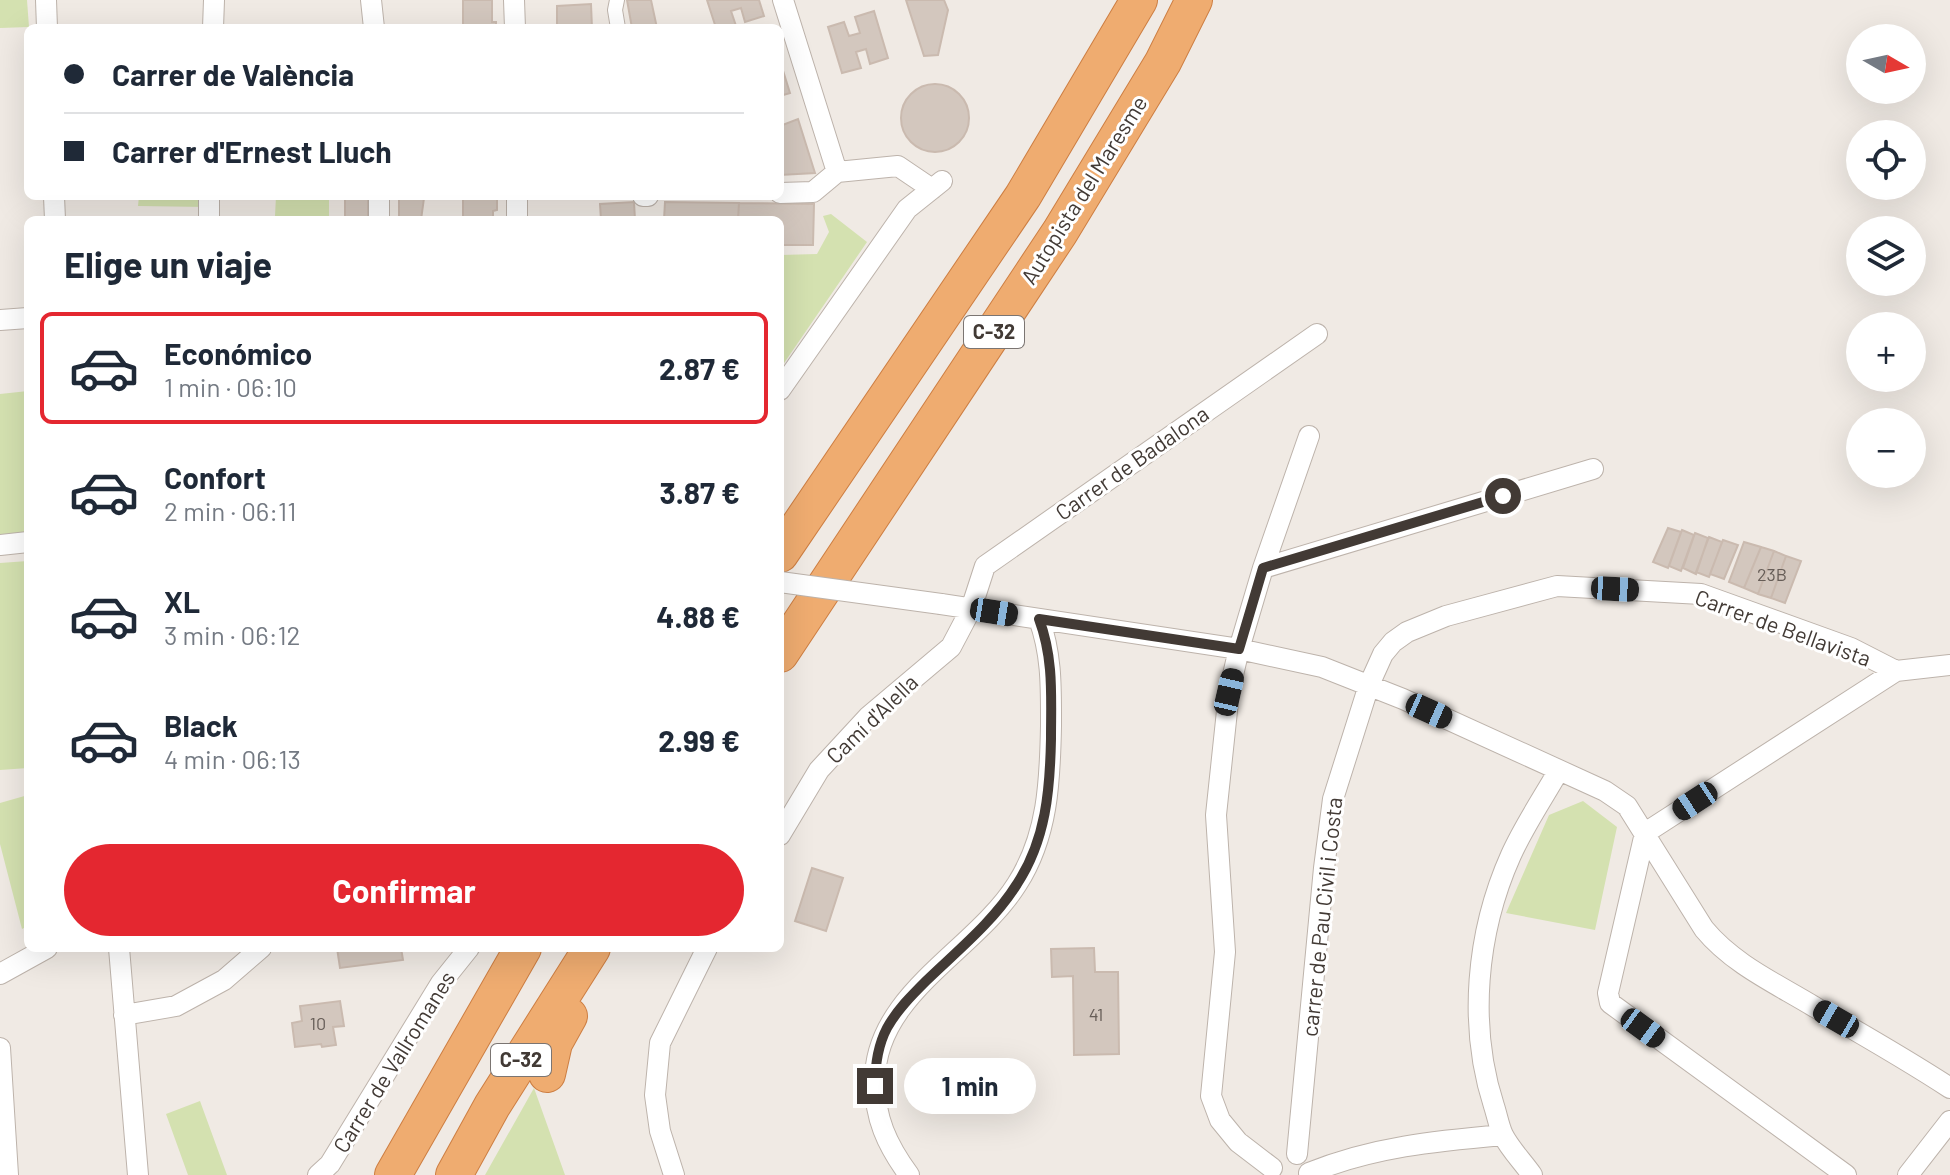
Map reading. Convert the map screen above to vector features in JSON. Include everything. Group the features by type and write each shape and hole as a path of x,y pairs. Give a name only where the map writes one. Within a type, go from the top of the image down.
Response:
{"highway":[{"name":"Autopista del Maresme","path":"784,648 1060,232 1163,62 1194,0"},
{"name":"C-32","path":"784,548 1023,196 1129,10"},
{"name":"C-32","path":"393,1175 521,952"},
{"name":"C-32","path":"454,1175 492,1106 589,952"},
{"path":"547,1074 554,1043 604,952"}],"street":[{"path":"46,0 47,24"},
{"path":"213,24 214,0"},
{"path":"371,0 374,24"},
{"path":"514,0 515,24"},
{"path":"617,0 617,24"},
{"path":"783,0 837,172"},
{"path":"784,193 813,192 837,172 898,166 937,185 907,209 784,384"},
{"path":"0,320 24,318"},
{"name":"Carrer de Badalona","path":"971,609 985,566 1317,334"},
{"path":"1309,436 1263,568 1229,692 1216,815 1225,952 1211,1096 1220,1120 1238,1142 1272,1172 1282,1154 1297,1154 1307,1163 1309,1174 1342,1160 1411,1144 1503,1135"},
{"path":"1263,568 1593,469"},
{"path":"0,545 24,542"},
{"path":"784,583 1239,649 1322,667 1369,685 1605,791 1627,806 1718,947 1950,1088"},
{"name":"Carrer de Bellavista","path":"1369,685 1383,654 1407,632 1446,616 1557,586 1701,594 1851,648 1896,671"},
{"name":"Camí d'Alella","path":"784,828 819,770 868,717 951,647 971,609"},
{"path":"909,1175 894,1155 874,1107 875,1066 886,1029 902,1005 997,911 1018,884 1035,849 1046,812 1050,773 1052,671 1048,643 1039,619"},
{"path":"1846,1175 1610,1003 1608,993 1645,833 1896,671 1950,665"},
{"name":"carrer de Pau Civil i Costa","path":"1297,1154 1333,799 1369,685"},
{"path":"1532,1175 1503,1135 1486,1083 1479,1045 1478,1006 1489,926 1503,877 1512,854 1559,770"},
{"path":"0,974 40,952"},
{"path":"119,952 138,1175"},
{"path":"124,1015 176,1006 224,980 256,952"},
{"name":"Carrer de Vallromanes","path":"318,1175 330,1164 441,983 466,952"},
{"path":"674,1175 660,1131 655,1095 660,1043 705,952"},
{"path":"0,1048 8,1175"},
{"path":"1908,1175 1950,1121"}],"green space":[{"path":"0,0 27,0 29,24 24,24 24,27 0,28"},
{"path":"139,200 206,200 206,207 138,206"},
{"path":"276,200 329,200 329,216 275,216"},
{"path":"831,214 867,242 784,363 784,255 817,254 829,232 823,216"},
{"path":"24,391 24,533 0,536 0,394"},
{"path":"24,561 24,768 0,770 0,563"},
{"path":"24,796 22,929 0,844 0,803"},
{"path":"1583,801 1617,827 1595,930 1506,913 1549,815"},
{"path":"534,1088 565,1175 485,1175"},
{"path":"200,1101 227,1175 188,1175 166,1114"}],"building":[{"path":"463,0 492,0 492,22 496,24 463,24"},
{"path":"627,0 651,0 656,24 631,24"},
{"path":"707,0 759,0 764,16 745,22 741,8 731,11 735,24 715,24"},
{"path":"906,0 944,0 948,10 938,55 924,56"},
{"path":"591,4 592,24 557,24 557,6"},
{"path":"874,11 888,58 870,64 866,49 856,52 861,68 842,73 828,27 844,22 849,36 860,33 855,17"},
{"path":"784,74 790,93 784,95"},
{"path":"935,84 959,94 969,118 959,142 935,152 911,142 901,118 911,94"},
{"path":"798,119 815,173 784,175 784,124"},
{"path":"345,200 371,200 368,201 368,216 345,216"},
{"path":"399,200 424,200 422,216 399,216"},
{"path":"463,200 497,200 497,210 493,211 493,216 463,216"},
{"path":"634,202 635,216 601,216 600,204"},
{"path":"665,202 739,203 738,216 664,216"},
{"path":"739,203 814,204 813,245 784,245 784,216 738,216"},
{"path":"1668,528 1681,532 1668,568 1653,562"},
{"path":"1682,530 1694,535 1681,571 1669,566"},
{"path":"1695,533 1708,538 1696,574 1683,568"},
{"path":"1709,537 1722,542 1709,577 1696,572"},
{"path":"1723,540 1738,545 1724,579 1710,574"},
{"path":"1744,542 1761,547 1744,588 1729,582"},
{"path":"1761,547 1774,551 1758,594 1744,588"},
{"path":"1774,551 1786,556 1771,598 1758,594"},
{"path":"1786,556 1801,561 1785,603 1771,598"},
{"path":"812,868 843,878 826,931 795,921"},
{"path":"1094,948 1095,972 1118,972 1119,1054 1074,1055 1073,976 1052,977 1051,949"},
{"path":"338,952 402,952 403,960 340,968"},
{"path":"340,1001 344,1026 333,1027 336,1045 295,1047 292,1023 302,1021 300,1006"}],"route":[{"path":"875,1086 875,1066 886,1029 902,1005 997,911 1018,884 1035,849 1046,812 1050,773 1052,671 1048,643 1039,619 1239,649 1263,568 1503,496"}]}
